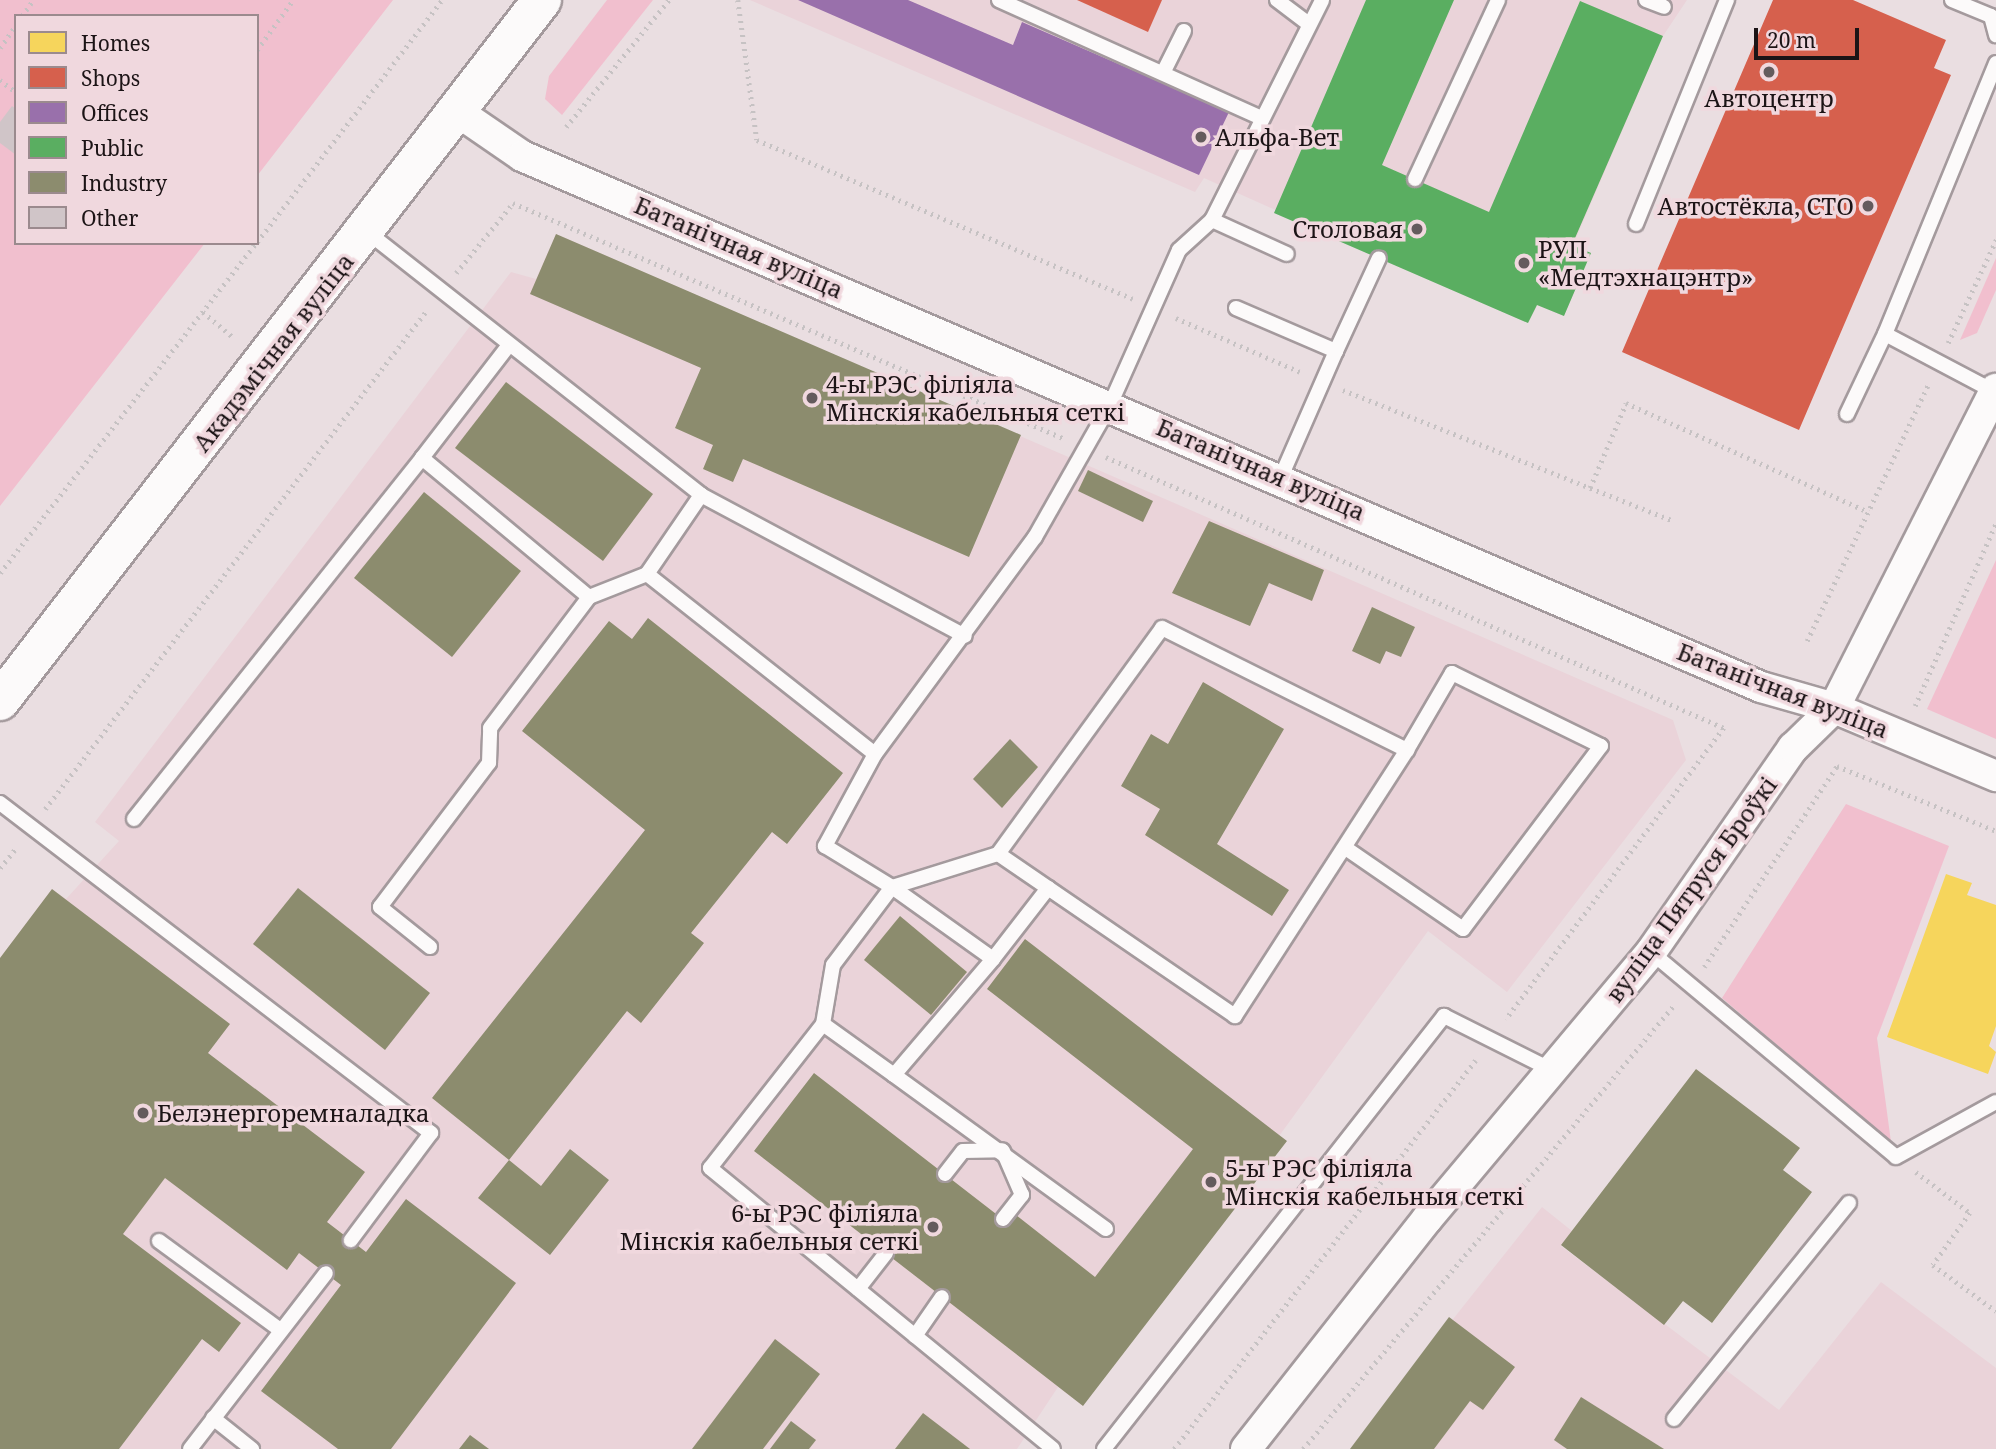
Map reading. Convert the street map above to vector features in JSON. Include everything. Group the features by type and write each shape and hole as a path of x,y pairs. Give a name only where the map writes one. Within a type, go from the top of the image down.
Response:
{"main road":[{"name":"Акадэмічная вуліца","path":"0,701 542,0"}],"street":[{"name":"Батанічная вуліца","path":"458,111 522,156 1281,477 1761,687 1834,708 1996,776"},
{"name":"вуліца Пятруся Броўкі","path":"1246,1449 1552,1070 1651,952 1793,748 1834,708 1995,390"}],"lane":[{"path":"999,0 1259,117"},
{"path":"1277,0 1309,24"},
{"path":"993,959 892,887 825,846 875,754 965,636 1035,537 1083,447 1110,405 1179,250 1212,220 1259,117 1322,0"},
{"path":"1415,179 1498,0"},
{"path":"1647,0 1664,8"},
{"path":"1636,224 1727,0"},
{"path":"1952,0 1990,16 1996,35"},
{"path":"1163,74 1184,32"},
{"path":"1847,414 1885,334 1996,63"},
{"path":"1212,220 1287,254"},
{"path":"366,231 701,495 965,636"},
{"path":"1281,477 1379,258"},
{"path":"1236,308 1336,351"},
{"path":"1885,334 1938,365 1995,390"},
{"path":"134,819 509,345"},
{"path":"422,458 589,597"},
{"path":"430,947 380,906 489,762 490,728 589,597 647,574 701,495"},
{"path":"647,574 875,754"},
{"path":"1053,1449 710,1168 823,1024 833,965 892,887 998,854 1162,628 1407,750"},
{"path":"998,854 1235,1016 1347,849 1452,673 1601,746 1463,929 1347,849"},
{"path":"0,803 33,825 431,1133 351,1240"},
{"path":"894,1075 993,959 1048,888"},
{"path":"1651,952 1693,984 1896,1157 1996,1102"},
{"path":"1104,1449 1444,1016 1552,1070"},
{"path":"823,1024 1002,1150 1106,1229"},
{"path":"945,1174 963,1151 1002,1150"},
{"path":"1002,1150 1022,1195 1003,1219"},
{"path":"1674,1419 1849,1203"},
{"path":"159,1241 281,1329"},
{"path":"859,1289 886,1253"},
{"path":"190,1449 326,1273"},
{"path":"915,1336 942,1297"},
{"path":"213,1418 252,1449"}],"path":[{"path":"259,47 293,0"},
{"path":"259,240 442,0"},
{"path":"566,127 669,0"},
{"path":"0,48 14,28"},
{"path":"0,868 442,291 513,203 1083,447 1724,728 1491,1040 1174,1449"},
{"path":"1807,641 1996,240"},
{"path":"0,573 255,245"},
{"path":"1591,488 1626,403 1869,512"},
{"path":"1915,706 1996,523"},
{"path":"1303,1449 1693,984 1837,766 1996,831"},
{"path":"1896,1157 1970,1213 1933,1265 1996,1311"}],"shaded area":[{"path":"0,0 393,0 259,173 259,14 14,14 14,245 203,245 0,506"},
{"path":"607,0 653,0 562,115 545,99 549,76"},
{"path":"750,0 1687,0 1663,36 1573,245 1591,253 1564,316 1537,305 1528,323 1204,178 1195,192"},
{"path":"556,234 1673,720 1686,760 1507,992 1428,931 1083,1406 1058,1387 1017,1449 0,1449 0,958 52,889 66,899 119,841 95,822 511,272 536,279"},
{"path":"1996,258 1996,290 1977,333 1960,340"},
{"path":"1996,560 1996,739 1927,709"},
{"path":"1846,804 1949,846 1877,1038 1891,1142 1722,998"},
{"path":"1542,1207 1572,1231 1561,1246 1779,1410 1881,1282 1996,1368 1996,1449 1350,1449"}],"building: Homes":[{"path":"1946,874 1972,883 1967,895 1996,905 1996,1026 1989,1046 1996,1052 1988,1074 1887,1037"}],"building: Shops":[{"path":"1077,0 1162,0 1148,32"},
{"path":"1773,0 1853,0 1946,40 1934,68 1951,75 1799,430 1622,352"}],"building: Offices":[{"path":"798,0 908,0 1013,45 1022,22 1229,112 1199,175"}],"building: Public":[{"name":"РУП «Медтэхнацэнтр»","path":"1366,0 1454,0 1382,165 1489,212 1580,1 1663,36 1572,245 1591,253 1564,316 1537,305 1528,323 1274,213"}],"building: Industry":[{"name":"4-ы РЭС філіяла Мінскія кабельныя сеткі","path":"556,234 1021,435 969,557 743,459 733,482 703,469 713,445 675,428 701,368 530,294"},
{"path":"506,382 653,494 603,561 455,448"},
{"path":"1088,470 1153,501 1143,522 1078,491"},
{"path":"424,492 521,571 452,657 354,578"},
{"path":"1209,521 1324,570 1312,601 1269,583 1250,626 1172,593"},
{"path":"1372,607 1415,627 1401,657 1386,651 1380,664 1352,651"},
{"path":"648,618 843,773 787,844 772,832 691,933 704,943 641,1023 627,1011 509,1160 432,1098 645,830 522,731 609,621 632,639"},
{"path":"1203,682 1284,729 1217,844 1289,890 1272,916 1145,835 1160,809 1121,786 1151,734 1168,744"},
{"path":"1010,739 1038,767 1002,808 973,779"},
{"path":"298,888 430,993 385,1050 253,944"},
{"name":"Белэнергоремналадка","path":"52,889 230,1024 208,1053 365,1172 327,1222 366,1252 406,1199 516,1283 391,1449 338,1449 261,1391 341,1285 299,1253 287,1270 165,1178 123,1234 241,1323 219,1352 202,1339 119,1449 0,1449 0,958"},
{"path":"900,916 967,972 931,1015 864,960"},
{"name":"5-ы РЭС філіяла Мінскія кабельныя сеткі","path":"1025,939 1287,1141 1083,1406 754,1151 814,1073 1009,1224 1016,1215 1095,1277 1193,1149 987,989"},
{"path":"1696,1069 1800,1148 1783,1170 1812,1192 1712,1323 1683,1301 1664,1325 1561,1245"},
{"path":"570,1149 609,1180 550,1255 478,1198 509,1160 541,1186"},
{"path":"1449,1317 1515,1367 1483,1410 1470,1401 1434,1449 1350,1449"},
{"path":"775,1339 820,1374 763,1449 692,1449"},
{"path":"1581,1397 1664,1449 1567,1449 1554,1440"},
{"path":"923,1413 970,1449 895,1449"},
{"path":"791,1421 816,1440 809,1449 770,1449"},
{"path":"470,1435 489,1449 459,1449"}],"building: Other":[{"path":"12,106 14,108 14,154 0,143 0,122"}],"place":[{"name":"Автоцентр","path":"1769,72"},
{"name":"Альфа-Вет","path":"1201,137"},
{"name":"Автостёкла, СТО","path":"1868,206"},
{"name":"Столовая","path":"1417,229"},
{"name":"РУП «Медтэхнацэнтр»","path":"1524,263"},
{"name":"4-ы РЭС філіяла Мінскія кабельныя сеткі","path":"812,398"},
{"name":"Белэнергоремналадка","path":"143,1113"},
{"name":"5-ы РЭС філіяла Мінскія кабельныя сеткі","path":"1211,1182"},
{"name":"6-ы РЭС філіяла Мінскія кабельныя сеткі","path":"933,1227"}]}
